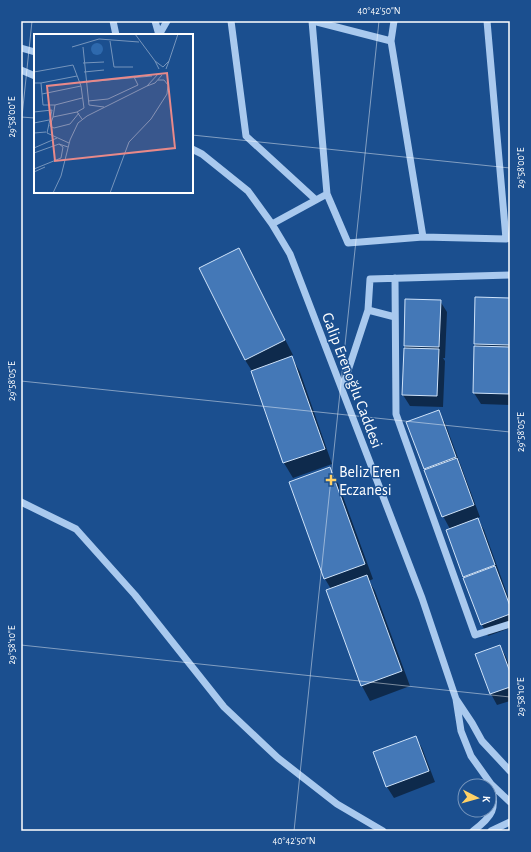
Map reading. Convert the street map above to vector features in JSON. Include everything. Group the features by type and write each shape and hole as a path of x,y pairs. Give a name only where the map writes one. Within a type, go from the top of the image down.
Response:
{"street":[{"path":"113,21 116,34"},
{"path":"154,21 159,34"},
{"path":"160,34 167,21"},
{"path":"231,21 246,136 316,200"},
{"path":"391,41 312,21 327,194 348,243 423,237 508,238 487,21"},
{"path":"394,21 391,41 423,237"},
{"path":"21,48 34,52"},
{"path":"21,70 34,76"},
{"name":"Galip Erenoğlu Caddesi","path":"193,150 202,154 248,191 272,224 290,254 422,598 456,699"},
{"path":"272,224 327,194"},
{"path":"342,389 368,310 370,279 510,275"},
{"path":"395,278 396,414 475,634 510,624"},
{"path":"368,310 395,317"},
{"path":"21,502 76,530 135,595 224,707 278,758 337,804 383,831"},
{"path":"456,699 482,741 510,771"},
{"path":"456,699 461,731 471,756 486,778"},
{"path":"497,790 510,802"},
{"path":"474,831 488,818"},
{"path":"491,831 510,822"}],"building":[{"path":"239,248 285,340 245,360 199,268"},
{"path":"475,297 510,298 510,345 474,344"},
{"path":"405,299 441,300 439,347 404,346"},
{"path":"474,346 510,347 509,394 473,393"},
{"path":"404,348 439,349 437,396 402,395"},
{"path":"292,356 325,449 283,463 251,371"},
{"path":"439,410 456,457 424,469 406,422"},
{"path":"457,458 474,505 442,517 424,470"},
{"path":"330,467 365,564 324,579 289,482"},
{"path":"478,518 495,565 463,577 446,530"},
{"path":"495,566 510,606 510,614 481,625 463,578"},
{"path":"367,575 402,671 361,686 326,590"},
{"path":"500,645 510,672 510,687 490,694 475,654"},
{"path":"416,736 429,771 386,787 373,752"}],"place":[{"name":"Beliz Eren Eczanesi","path":"331,480"}]}
